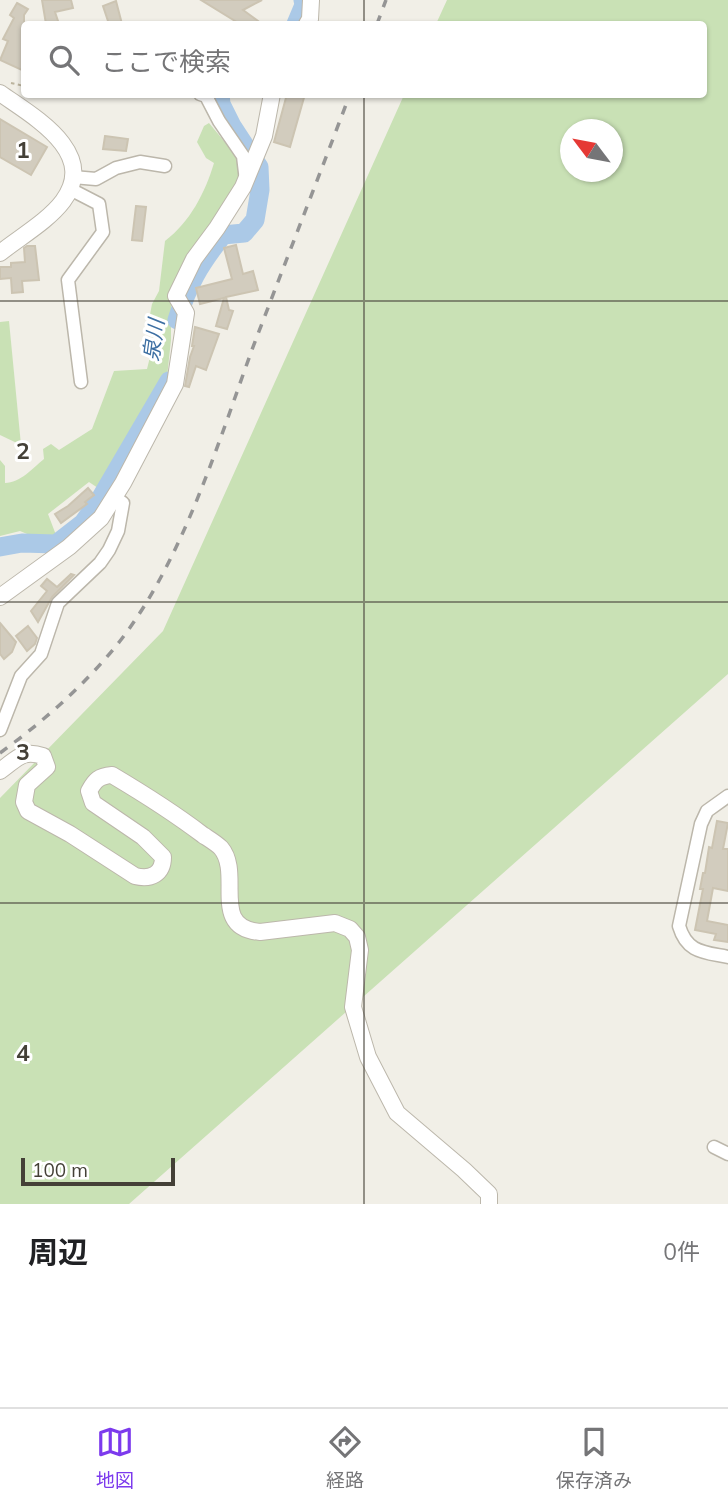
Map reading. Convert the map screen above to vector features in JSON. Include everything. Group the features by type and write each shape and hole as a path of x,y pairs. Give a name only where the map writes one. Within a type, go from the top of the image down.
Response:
{"street":[{"path":"309,21 311,0"},
{"path":"0,93 61,140 68,150 72,183 63,201 50,214 0,253"},
{"path":"206,98 252,168"},
{"path":"0,597 69,547 101,518 115,497 175,384 186,313 176,296 194,259 217,228 252,168 264,136 271,98"},
{"path":"72,183 96,179 116,168 140,162 165,166"},
{"path":"72,183 99,204 103,232 68,280 80,382"},
{"path":"0,730 21,676 41,654 58,603 100,564 109,550 118,531 123,503 115,497"},
{"path":"0,772 23,754 31,752 43,756 47,767 27,785 24,802 28,811 70,834 135,876 144,878 159,872 163,857 143,837 93,803 89,791 93,782 101,776 112,775 178,815 222,849 230,880 231,912 239,925 248,931 335,923 350,929 357,937 360,950 353,1007 368,1056 397,1113 489,1194 489,1204"},
{"path":"728,796 707,811 701,824 679,926 683,940 698,951 728,957"},
{"path":"714,1147 728,1154"}],"path":[{"path":"1,81 21,85"}],"green space":[{"path":"447,0 728,0 728,674 129,1204 0,1204 0,798 163,631 403,98 707,98 707,21 437,21"},
{"path":"209,123 238,158 242,170 238,188 171,300 167,377 101,490 89,482 48,514 56,535 39,539 20,531 0,536 0,460 5,466 5,483 21,478 44,459 43,449 51,444 59,450 92,429 114,371 147,369 154,341 148,325 152,304 159,291 165,241 182,225 196,206 214,163 206,158 197,142 204,126"},
{"path":"9,321 21,445 0,435 0,322"}],"building":[{"path":"42,0 71,0 73,8 55,12 58,21 46,21"},
{"path":"201,0 262,0 243,10 258,21 235,21"},
{"path":"116,1 121,21 108,21 103,6"},
{"path":"17,3 28,9 24,21 21,21 21,70 0,60 8,41 3,39 14,18 10,15"},
{"path":"286,98 304,98 290,147 274,142"},
{"path":"0,119 47,147 31,175 0,157"},
{"path":"105,136 128,139 126,151 103,149"},
{"path":"136,206 146,207 142,241 132,240"},
{"path":"236,245 243,274 253,271 258,290 226,297 229,310 233,311 227,329 216,326 224,298 200,304 196,288 232,279 224,248"},
{"path":"35,246 39,280 22,281 23,292 12,293 11,278 0,279 0,267 11,267 11,263 25,262 24,248"},
{"path":"195,327 219,334 206,370 196,366 189,387 185,386 194,346"},
{"path":"88,488 94,495 85,502 87,504 61,523 55,514"},
{"path":"71,574 74,575 52,597 38,622 31,611 47,591 41,586 47,579 57,587"},
{"path":"0,623 16,642 12,652 4,659 0,654"},
{"path":"28,626 37,638 27,651 16,636"},
{"path":"717,821 728,823 723,849 728,849 728,891 713,888 707,921 728,925 728,942 714,940 716,934 695,930 703,889 700,889 703,873 709,847 712,848"}],"waterway":[{"name":"泉川","path":"297,21 304,5 303,0"},
{"name":"泉川","path":"177,320 196,275 223,235 244,233 255,220 260,190 259,167 232,126 220,98"},
{"name":"泉川","path":"0,547 22,543 56,544 83,523 100,499 169,381"}],"railway":[{"path":"378,21 386,0"},
{"path":"0,753 48,715 93,672 120,641 162,574 197,500 348,98"}]}
